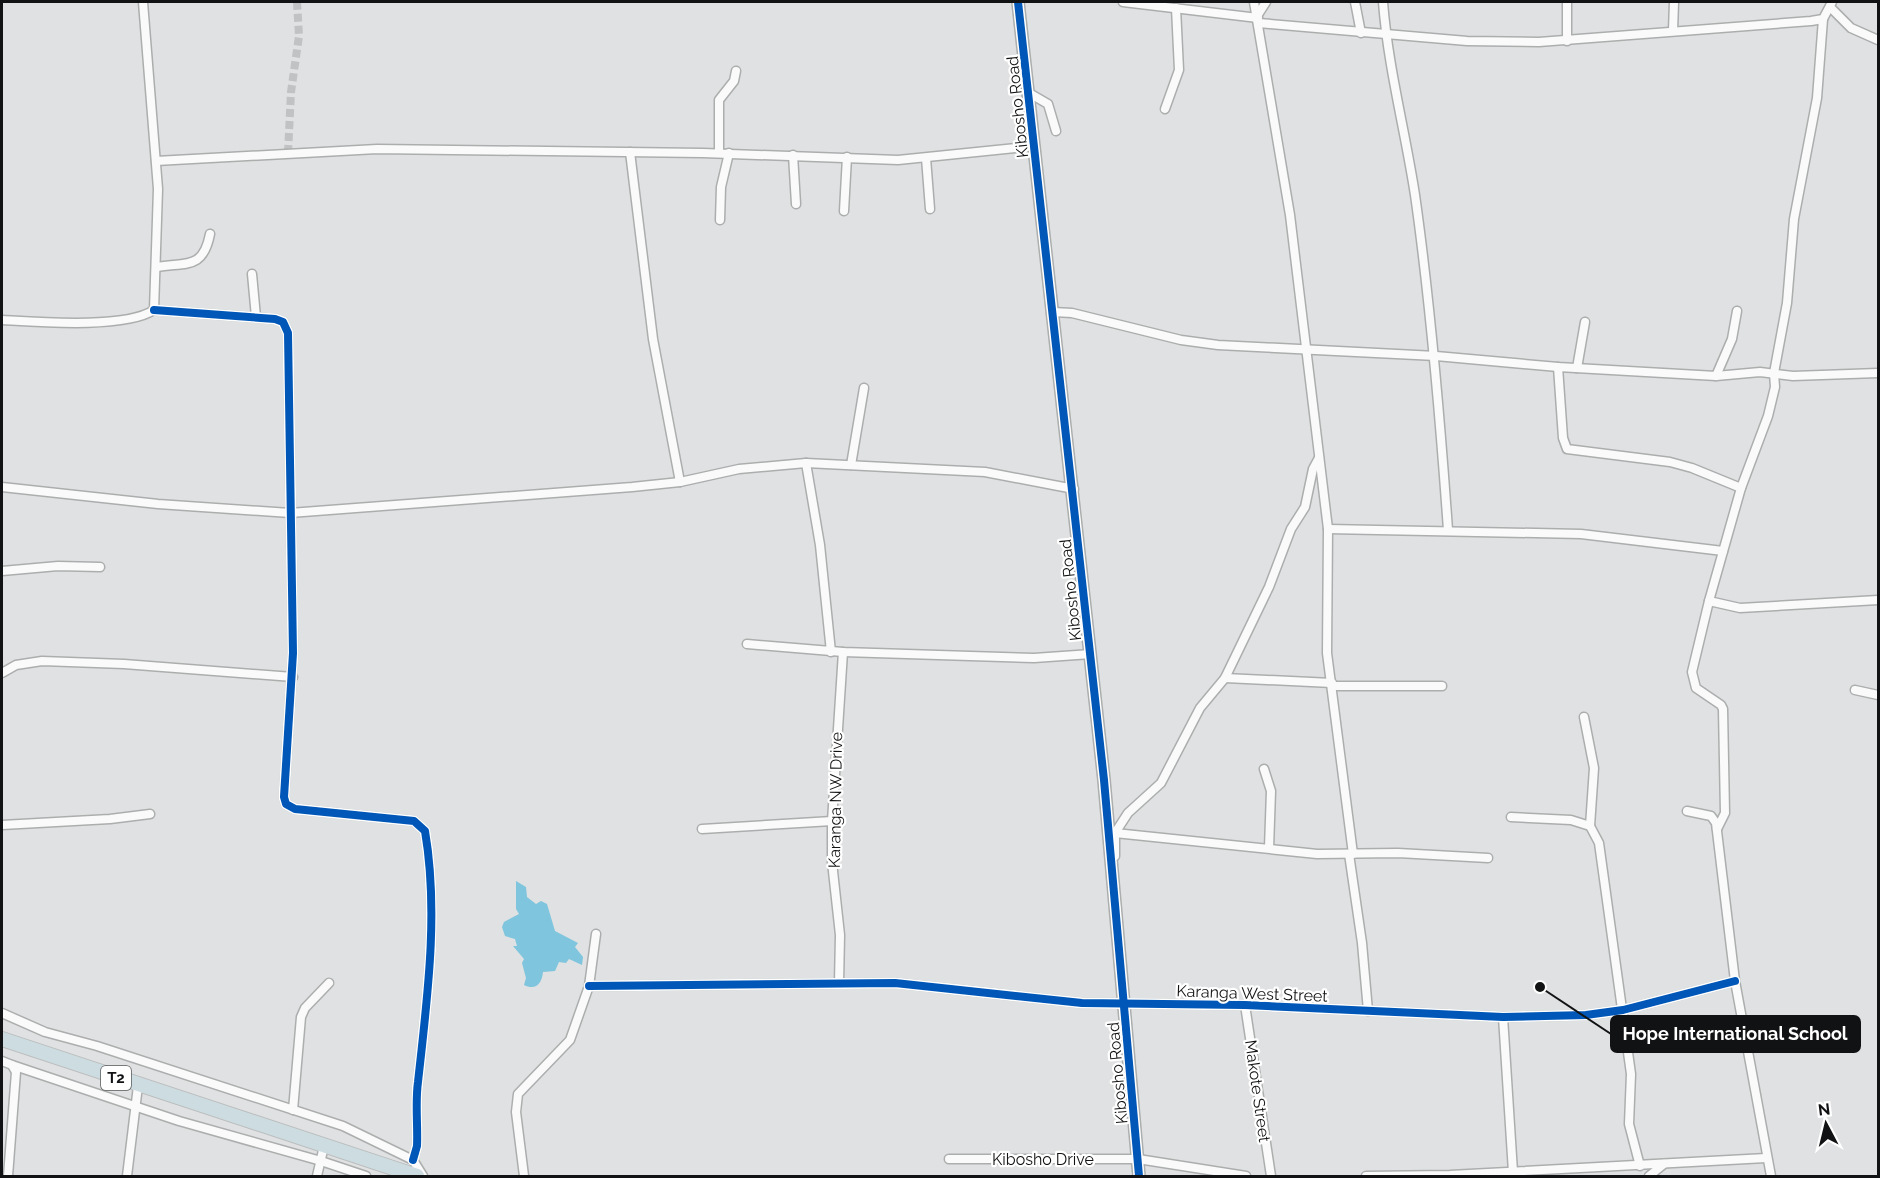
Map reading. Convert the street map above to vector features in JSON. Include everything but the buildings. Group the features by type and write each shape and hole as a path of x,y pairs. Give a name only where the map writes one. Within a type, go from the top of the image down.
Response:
{"highway":[{"name":"T2","path":"2,1039 138,1086 417,1176"}],"street":[{"path":"143,2 156,162 157,267 154,310"},
{"name":"Kibosho Road","path":"1018,2 1074,489 1125,1003 1139,1176"},
{"path":"1123,2 1360,33 1502,42 1567,41 1823,19"},
{"path":"1254,2 1278,132 1328,529 1325,623 1368,1011"},
{"path":"1258,19 1266,2"},
{"path":"1355,2 1360,33"},
{"path":"1383,2 1385,35 1414,193 1436,356 1448,530"},
{"path":"1567,2 1567,41"},
{"path":"1673,31 1674,2"},
{"path":"1717,829 1725,813 1723,709 1721,705 1696,688 1692,672 1709,601 1741,488 1768,416 1775,387 1774,373 1787,303 1794,219 1817,98 1823,19 1832,5 1851,28 1878,40"},
{"path":"1165,109 1179,70 1176,8"},
{"path":"719,153 719,100 734,81 736,71"},
{"path":"1029,93 1048,104 1056,131"},
{"path":"156,162 377,149 729,153 882,160 926,158 1035,146"},
{"path":"630,152 652,331 680,482"},
{"path":"720,220 721,187 729,153"},
{"path":"793,155 796,204"},
{"path":"844,211 847,157"},
{"path":"926,158 930,208"},
{"path":"157,267 190,264 199,260 204,255 210,234"},
{"path":"252,274 256,317"},
{"path":"2,320 111,321 154,310 256,317 283,322 288,333 293,677 284,797 286,804 305,811 414,821 425,831 430,917 429,982 420,1054 417,1146 413,1160"},
{"path":"1716,376 1732,339 1737,311"},
{"path":"1053,312 1072,313 1181,340 1307,350 1436,356 1558,367 1716,376 1774,373 1793,376 1878,373"},
{"path":"1577,368 1585,322"},
{"path":"1558,367 1563,438 1567,449 1670,462 1692,468 1741,488"},
{"path":"852,465 864,388"},
{"path":"1115,904 1115,833 1128,813 1161,783 1200,708 1225,678 1269,587 1291,529 1305,507 1313,469 1319,458"},
{"path":"806,463 820,545 831,652"},
{"path":"2,487 158,504 290,513 680,482 739,469 806,463 985,472 1074,489"},
{"path":"1328,529 1581,534 1723,551"},
{"path":"2,571 78,565 100,567"},
{"path":"1709,601 1750,608 1878,600"},
{"path":"747,644 831,652 1034,658 1091,654"},
{"name":"Karanga NW Drive","path":"839,983 840,934 832,862 832,821 843,652"},
{"path":"2,673 16,665 42,661 124,664 293,677"},
{"path":"1225,678 1333,684 1442,686"},
{"path":"1855,690 1878,695"},
{"path":"1584,717 1594,768 1590,826 1599,843 1604,866 1608,913 1631,1074 1629,1124 1640,1166"},
{"path":"1264,769 1271,791 1269,848"},
{"path":"1687,811 1711,816 1717,829 1735,981 1771,1176"},
{"path":"2,825 110,819 150,814"},
{"path":"1511,817 1571,820 1590,826"},
{"path":"702,829 832,821"},
{"path":"1115,833 1317,854 1488,858"},
{"path":"524,1176 516,1112 518,1094 570,1040 589,986 596,934"},
{"name":"Karanga West Street","path":"589,986 895,983 1043,1000 1245,1005 1503,1017 1586,1015 1623,1010 1735,981"},
{"path":"293,1110 301,1017 305,1008 329,984"},
{"name":"Makote Street","path":"1245,1005 1271,1176"},
{"path":"2,1013 45,1032 98,1046 343,1126 413,1160 423,1176"},
{"path":"1503,1017 1513,1172"},
{"path":"2,1061 135,1106 366,1176"},
{"path":"8,1176 16,1084 16,1072 12,1065"},
{"path":"127,1176 138,1086"},
{"path":"317,1176 324,1146"},
{"path":"1366,1176 1513,1172 1767,1158"},
{"name":"Kibosho Drive","path":"949,1159 1138,1159"},
{"path":"1138,1159 1246,1176"},
{"path":"1649,1176 1665,1164"}],"water":[{"path":"516,881 526,887 527,897 536,904 541,901 547,904 555,931 578,943 575,947 583,957 582,965 569,959 566,963 559,962 555,971 543,972 540,983 532,987 524,985 526,978 522,963 524,959 513,946 517,946 515,939 505,936 502,927 504,922 519,914 516,909"}],"tunnel":[{"path":"288,153 291,92 299,36 297,2"}],"cycle path":[{"path":"1018,2 1104,780 1139,1176"},
{"path":"154,310 275,319 283,322 288,333 293,653 284,797 286,804 295,809 414,821 425,831 431,893 430,956 417,1090 417,1146 413,1160"},
{"path":"589,986 895,983 1082,1003 1245,1005 1503,1017 1586,1015 1623,1010 1735,981"}],"place":[{"name":"Hope International School","path":"1540,987"}]}
